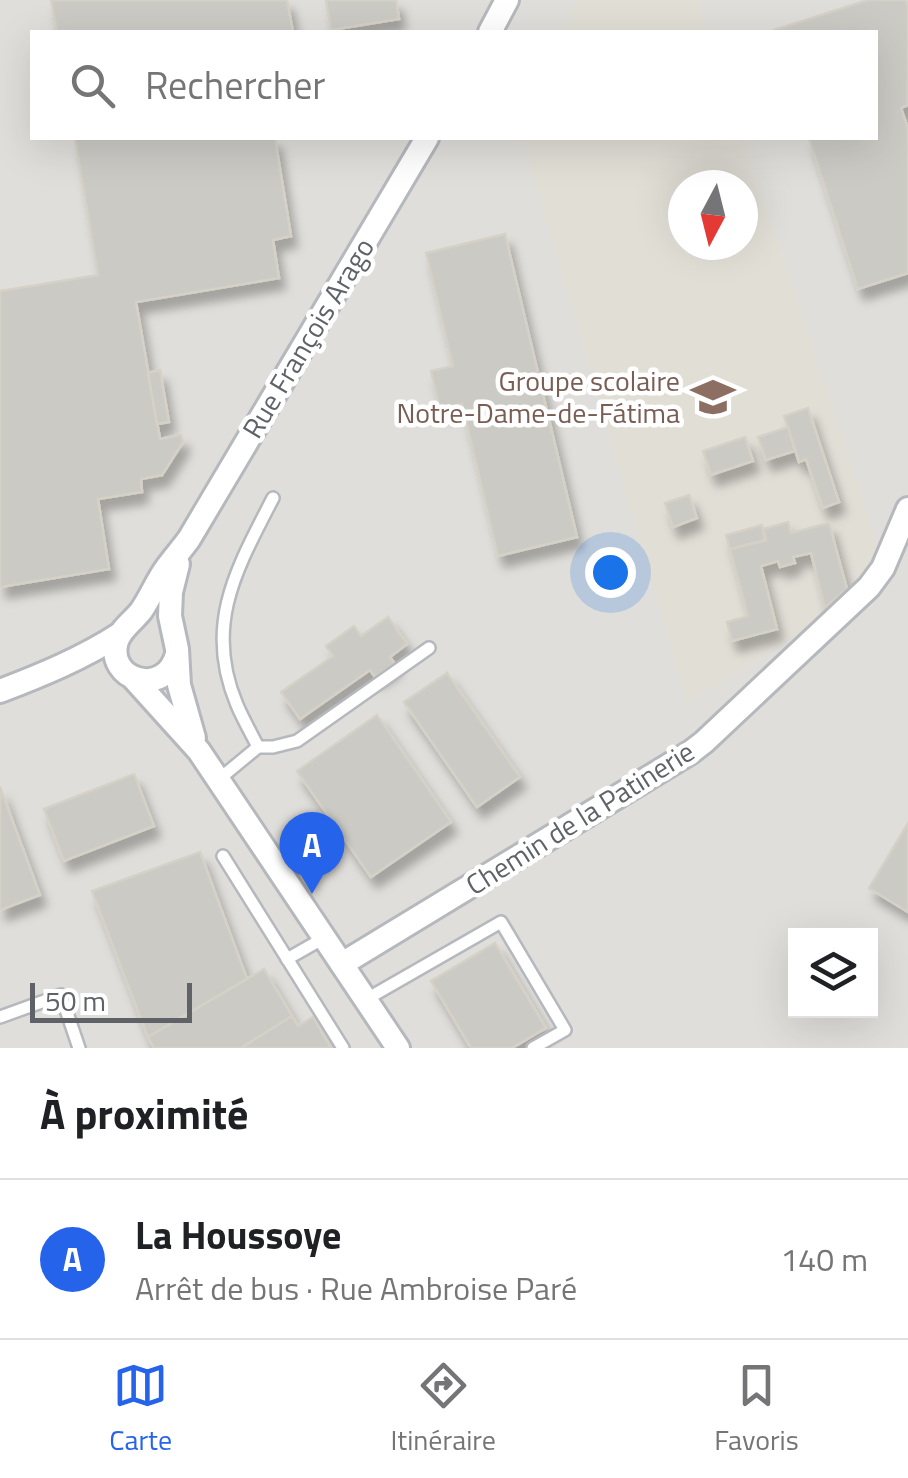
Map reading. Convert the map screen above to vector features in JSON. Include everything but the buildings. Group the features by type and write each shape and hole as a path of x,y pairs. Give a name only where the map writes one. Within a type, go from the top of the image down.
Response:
{"street":[{"path":"491,30 508,0"},
{"name":"Rue François Arago","path":"0,690 94,650 124,630 144,606 426,140"},
{"name":"Chemin de la Patinerie","path":"342,964 704,742 869,587 883,568 908,509"},
{"name":"Rue François Arago","path":"188,539 170,592 170,616 179,686 198,751"},
{"path":"130,676 150,681 164,676 174,664 176,647 166,627 142,620 124,630 116,654 130,676 198,751 398,1048"},
{"name":"Rue François Arago","path":"44,674 88,666 130,676"}],"lane":[{"path":"258,747 232,692 223,643 228,592 238,564 273,498"},
{"path":"218,780 258,747 298,740 429,648"},
{"path":"222,856 344,1048"},
{"path":"366,1000 501,922 565,1030 533,1048"},
{"path":"288,959 324,938"},
{"path":"0,1017 61,995 79,1048"}],"shaded area":[{"path":"0,0 908,0 908,1048 0,1048"},
{"path":"578,0 697,0 707,30 561,30"},
{"name":"Groupe scolaire Notre-Dame-de-Fátima","path":"523,140 744,140 754,170 668,170 668,260 758,260 758,183 879,549 854,587 822,619 687,703"}],"place":[{"name":"Groupe scolaire Notre-Dame-de-Fátima","path":"713,397"},
{"name":"La Houssoye","path":"312,894"}]}
